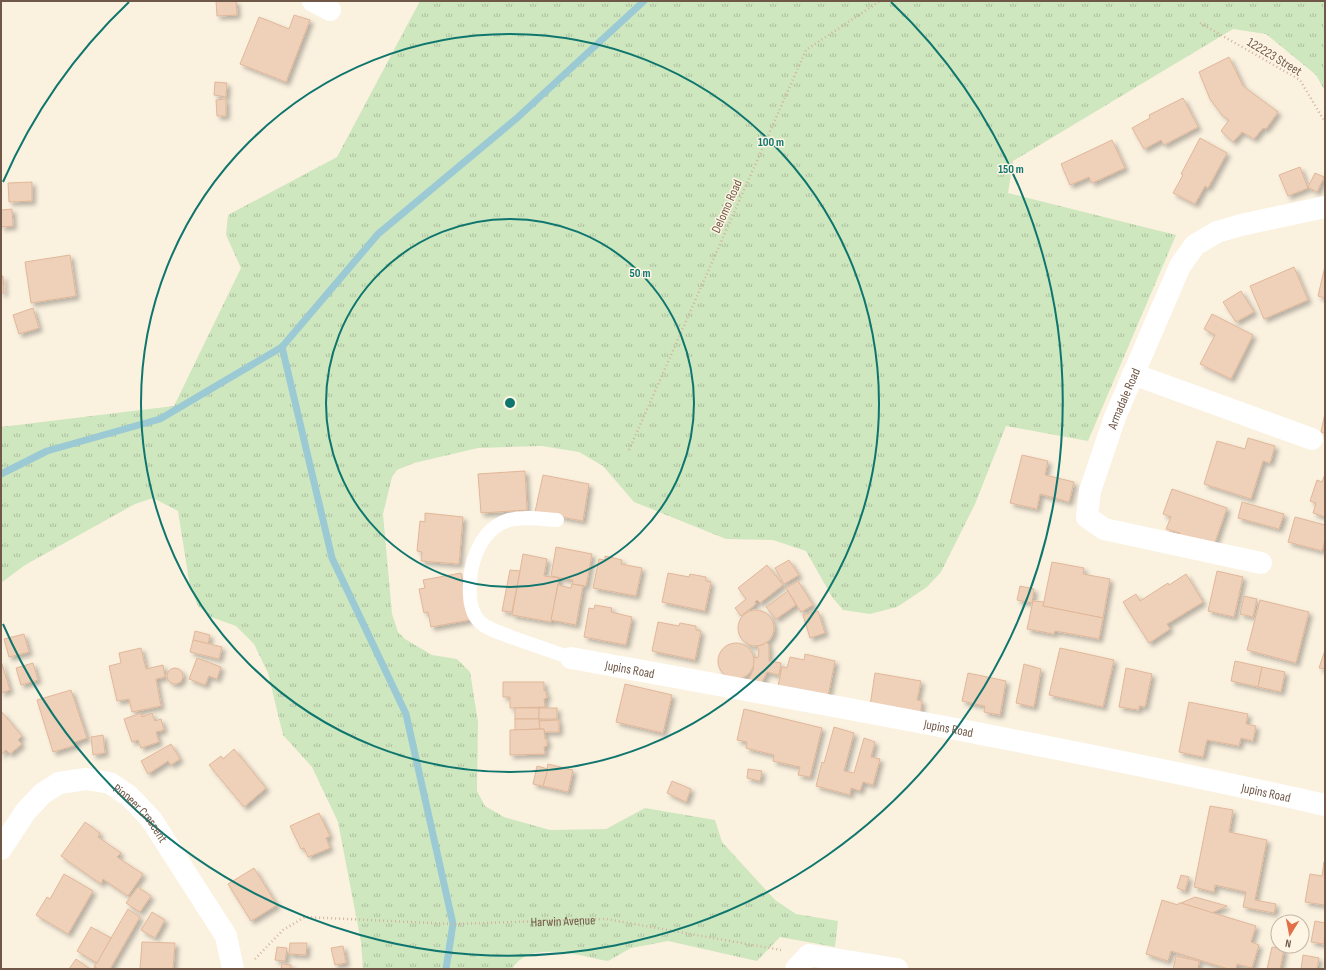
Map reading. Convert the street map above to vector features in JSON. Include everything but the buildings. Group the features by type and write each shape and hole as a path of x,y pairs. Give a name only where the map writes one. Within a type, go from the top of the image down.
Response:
{"street":[{"name":"Armadale Road","path":"1261,564 1104,529 1087,517 1090,491 1115,417 1133,374 1180,266 1195,245 1217,232 1240,224 1325,207"},
{"path":"1133,374 1312,439"},
{"name":"Jupins Road","path":"571,658 1000,738 1325,805"},
{"name":"Pioneer Crescent","path":"1,849 26,811 42,794 59,783 86,779 110,783 129,796 150,819 226,936 242,966"},
{"path":"803,962 897,969"}],"lane":[{"path":"557,520 528,518 508,520 493,529 480,544 471,566 469,585 470,604 478,620 490,629 571,658"}],"path":[{"name":"Delomo Road","path":"629,450 806,50 880,1"},
{"name":"122223 Street","path":"1200,23 1300,80 1325,122"},
{"name":"Harwin Avenue","path":"242,966 283,930 306,917 453,924 606,919 803,962"}],"green space":[{"path":"420,1 1325,1 1325,91 1316,75 1266,34 1233,29 1013,161 1008,193 1176,235 1088,441 1006,426 975,504 941,572 927,587 897,607 870,614 843,610 832,597 806,551 773,540 726,539 634,502 603,466 579,452 542,446 478,448 414,463 397,470 392,477 383,514 392,614 398,632 405,639 432,655 457,659 470,672 478,722 477,791 485,806 504,817 550,830 606,829 645,808 715,820 722,842 775,900 796,914 838,921 835,947 780,937 757,961 668,941 631,948 608,961 570,953 543,952 530,954 520,960 512,969 363,969 361,942 338,822 312,767 283,735 268,673 254,644 236,626 211,617 198,606 190,587 178,511 153,498 135,504 25,565 1,583 1,427 174,406 241,268 226,235 228,215 337,157"}],"waterway":[{"path":"446,969 453,924 406,714 332,558 282,347 378,234 517,118 644,1"},
{"path":"1,474 47,451 160,419 282,347"}]}
